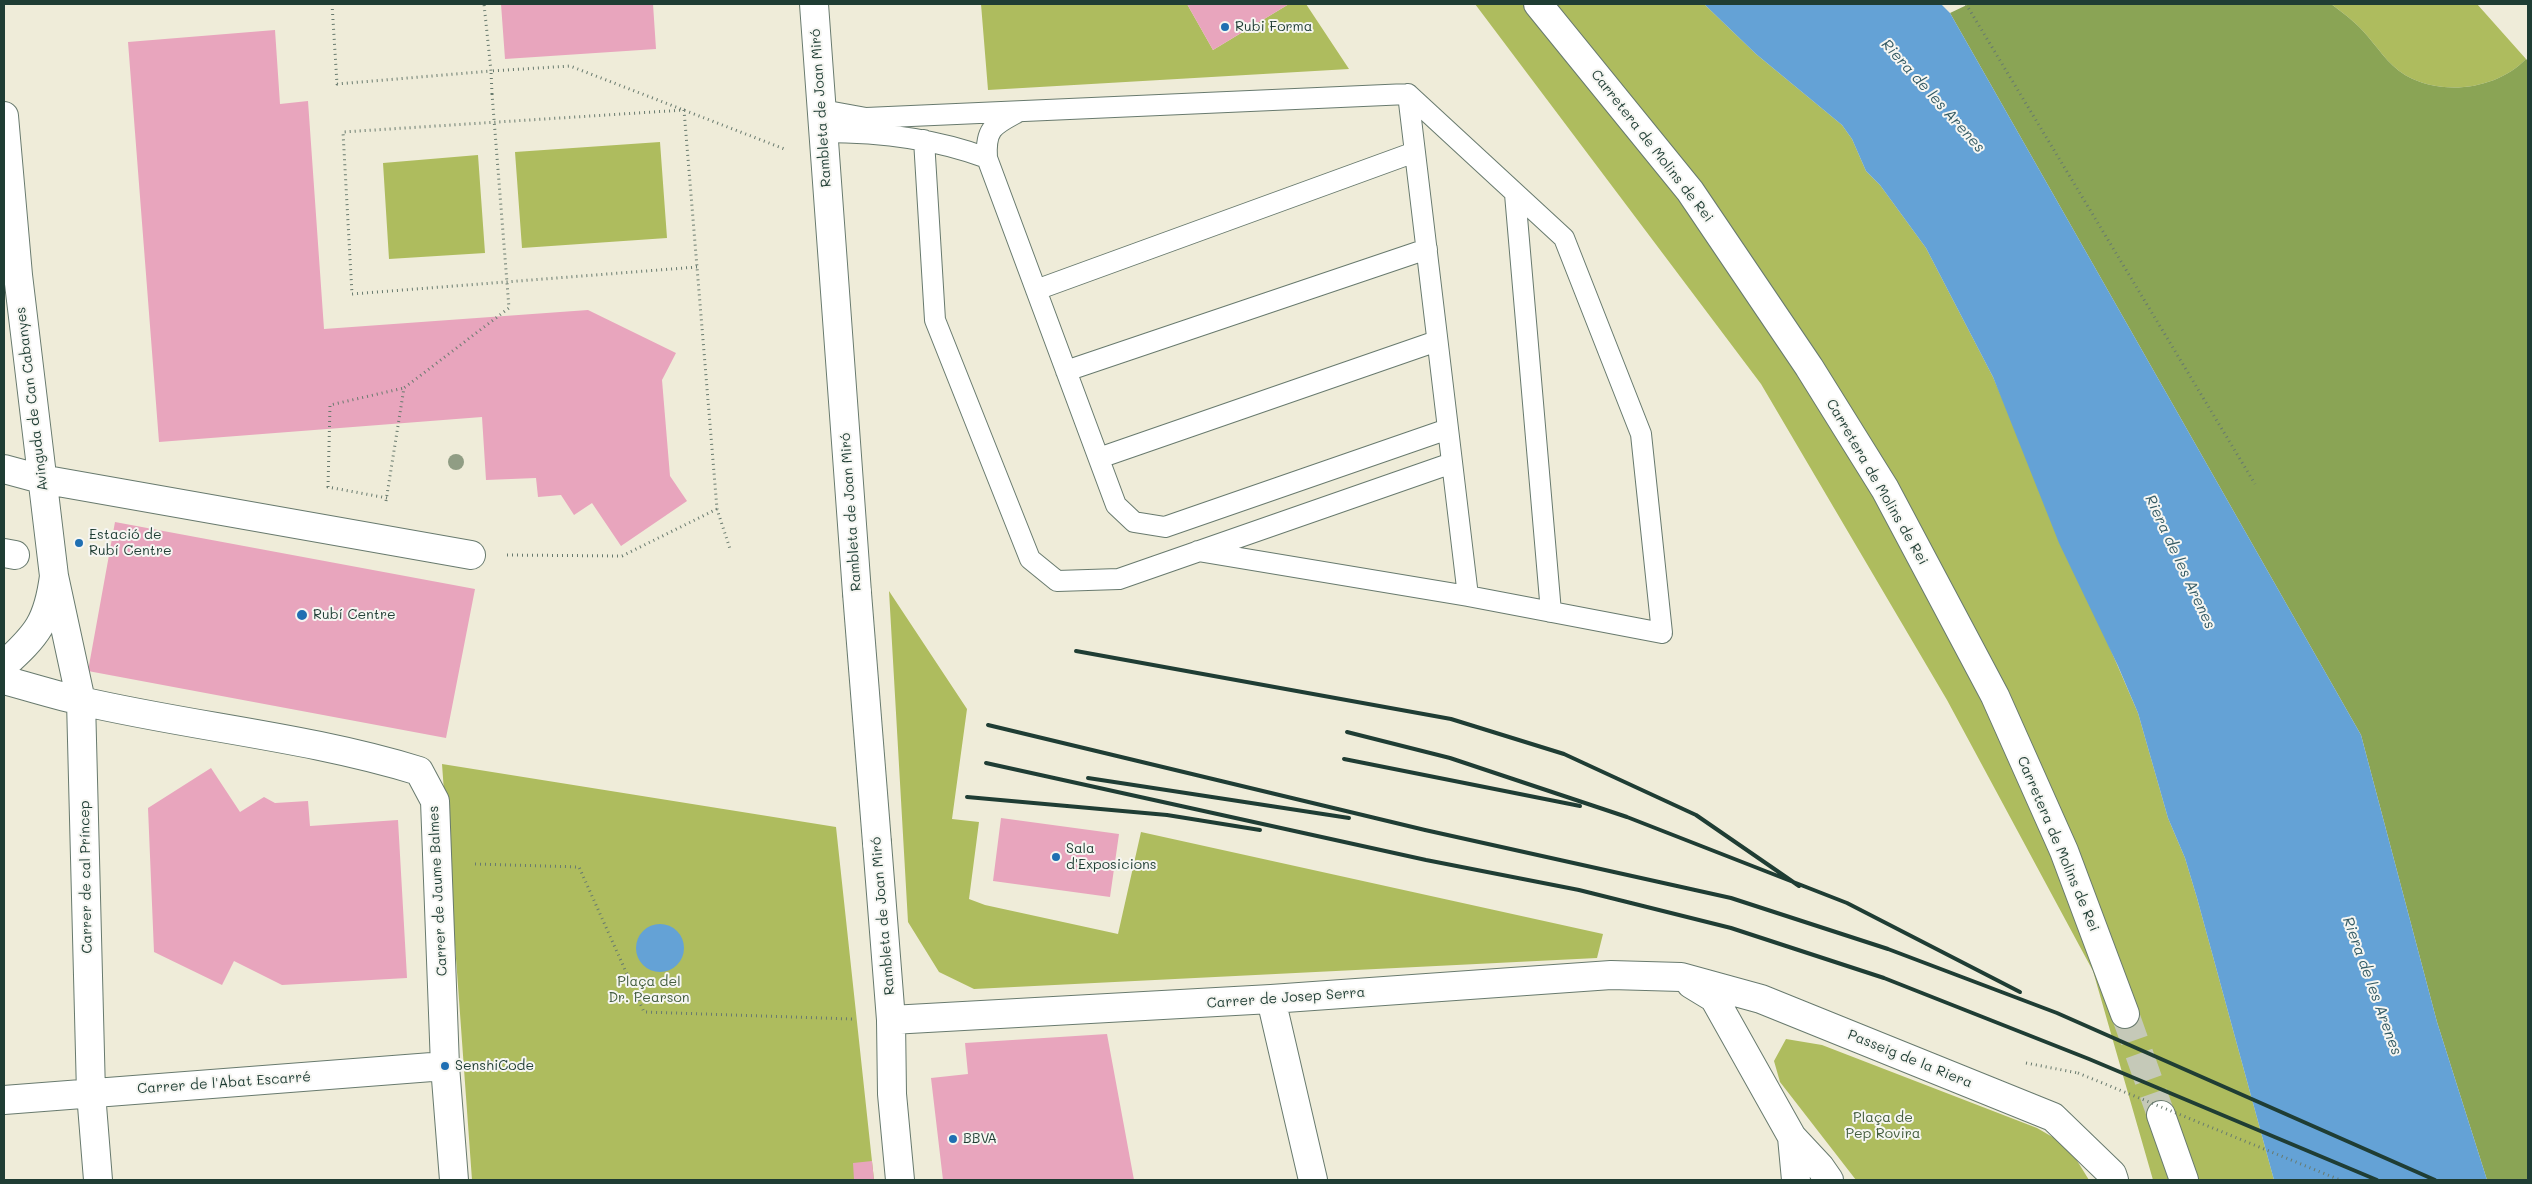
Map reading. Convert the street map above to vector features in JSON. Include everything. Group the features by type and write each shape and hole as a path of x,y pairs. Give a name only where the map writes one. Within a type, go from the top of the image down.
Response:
{"street":[{"name":"Rambleta de Joan Miró","path":"814,4 857,594 891,1020 892,1094 900,1180"},
{"name":"Carretera de Molins de Rei","path":"1538,4 1645,132 1690,191 1809,367 1885,489 1995,696 2064,851 2125,1014"},
{"name":"Avinguda de Can Cabanyes","path":"4,116 18,275 54,576 51,603 32,639 4,665"},
{"path":"4,469 41,479 471,555"},
{"name":"Carrer de cal Príncep","path":"54,576 81,701 91,1093 98,1180"},
{"path":"4,680 81,701"},
{"name":"Carrer de Jaume Balmes","path":"81,701 239,730 390,762 419,771 435,801 439,863 445,1066 454,1180"},
{"name":"Carrer de Josep Serra","path":"891,1020 1271,999 1611,975 1681,978"},
{"path":"1681,978 1714,998 1792,1138 1820,1166 1829,1180"},
{"name":"Passeig de la Riera","path":"1681,978 1761,999 2054,1117 2112,1174 2114,1180"},
{"path":"1271,999 1313,1180"},
{"name":"Carrer de l'Abat Escarré","path":"4,1100 445,1066"},
{"path":"2161,1115 2184,1180"},
{"path":"1792,1138 1796,1180"}],"lane":[{"path":"823,121 1408,94 1564,238 1642,434 1662,633 1468,596 1198,551"},
{"path":"1408,94 1468,596"},
{"path":"1020,111 995,125 986,141 987,158 1116,505 1134,522 1165,527 1448,430"},
{"path":"823,121 868,132 924,140 987,158"},
{"path":"924,140 936,320 1030,559 1057,581 1119,580 1452,463"},
{"path":"1036,290 1415,152"},
{"path":"1516,194 1551,612"},
{"path":"1066,371 1426,248"},
{"path":"1099,458 1437,340"}],"path":[{"path":"332,4 338,84 570,66 825,165"},
{"path":"404,388 387,498 328,487 330,405 404,388 509,308 484,4"},
{"path":"1966,4 2255,484"},
{"path":"684,110 343,132 352,294 697,267"},
{"path":"684,110 717,508 730,550"},
{"path":"471,555 622,556 717,508"},
{"path":"439,863 579,867 644,1012 891,1020"},
{"path":"2078,1073 2340,1180"}],"green space":[{"path":"981,4 1187,4 1213,50 1289,4 1306,4 1349,69 988,90"},
{"path":"1475,4 1704,4 1756,54 1842,125 1852,139 1866,171 1880,185 1926,248 1993,377 2138,713 2168,818 2185,858 2197,898 2274,1180 2153,1180 2093,971 1947,700 1761,384"},
{"path":"1969,4 2331,4 2359,27 2393,66 2405,75 2420,82 2452,88 2485,83 2514,69 2526,59 2528,61 2528,1180 2487,1180 2437,1022 2361,735 1950,13"},
{"path":"2331,4 2477,4 2526,59 2514,69 2485,83 2452,88 2420,82 2405,75 2393,66 2359,27"},
{"path":"660,142 667,238 522,248 515,152"},
{"path":"478,155 485,253 389,259 383,163"},
{"path":"889,591 967,709 952,819 979,822 969,899 985,905 1118,934 1141,832 1603,934 1597,958 974,989 939,972 908,922"},
{"name":"Plaça del Dr. Pearson","path":"442,764 836,827 874,1180 472,1180"},
{"name":"Plaça de Pep Rovira","path":"1786,1039 1822,1045 2037,1128 2068,1146 2089,1180 1856,1180 1780,1082 1774,1061"}],"water":[{"name":"Riera de les Arenes","path":"1704,4 1941,4 1950,13 2361,735 2437,1022 2487,1180 2274,1180 2197,898 2185,858 2168,818 2138,713 2118,666 2059,543 1993,377 1926,248 1880,185 1866,171 1852,139 1842,125 1756,54"},
{"path":"655,924 665,924 674,928 680,934 684,948 680,962 674,968 665,972 655,972 646,968 640,962 636,953 636,943 640,934 646,928"}],"building":[{"path":"501,4 653,4 656,49 505,59"},
{"name":"Rubi Forma","path":"1187,4 1289,4 1213,50"},
{"path":"275,30 280,104 308,101 324,329 588,310 676,353 662,380 670,476 687,501 621,546 592,503 574,515 561,495 538,497 536,478 486,480 482,417 159,442 128,42"},
{"path":"115,522 475,589 446,738 88,671"},
{"path":"211,768 240,812 264,797 275,803 308,801 310,826 398,820 407,978 282,985 234,961 222,985 154,952 148,808"},
{"name":"Sala d'Exposicions","path":"1001,818 1119,834 1110,897 993,881"},
{"path":"1107,1034 1134,1180 943,1180 931,1078 968,1074 965,1043"},
{"path":"872,1161 874,1180 854,1180 853,1163"}],"tunnel":[{"path":"2125,1014 2161,1115"}],"railway":[{"path":"1076,651 1451,719 1564,754 1696,815 1799,886"},
{"path":"988,725 1425,830 1731,898 1888,949 2057,1013 2435,1180"},
{"path":"1347,732 1450,758 1627,817 1847,903 2020,992"},
{"path":"1344,759 1580,806"},
{"path":"986,763 1426,860 1579,890 1731,928 1884,978 2089,1059 2377,1180"},
{"path":"1088,778 1349,818"},
{"path":"967,797 1167,815 1260,830"}],"place":[{"name":"Rubi Forma","path":"1225,27"},
{"name":"Estació de Rubí Centre","path":"79,543"},
{"name":"Rubí Centre","path":"302,615"},
{"name":"Sala d'Exposicions","path":"1056,857"},
{"name":"SenshiCode","path":"445,1066"},
{"name":"BBVA","path":"953,1139"}]}
